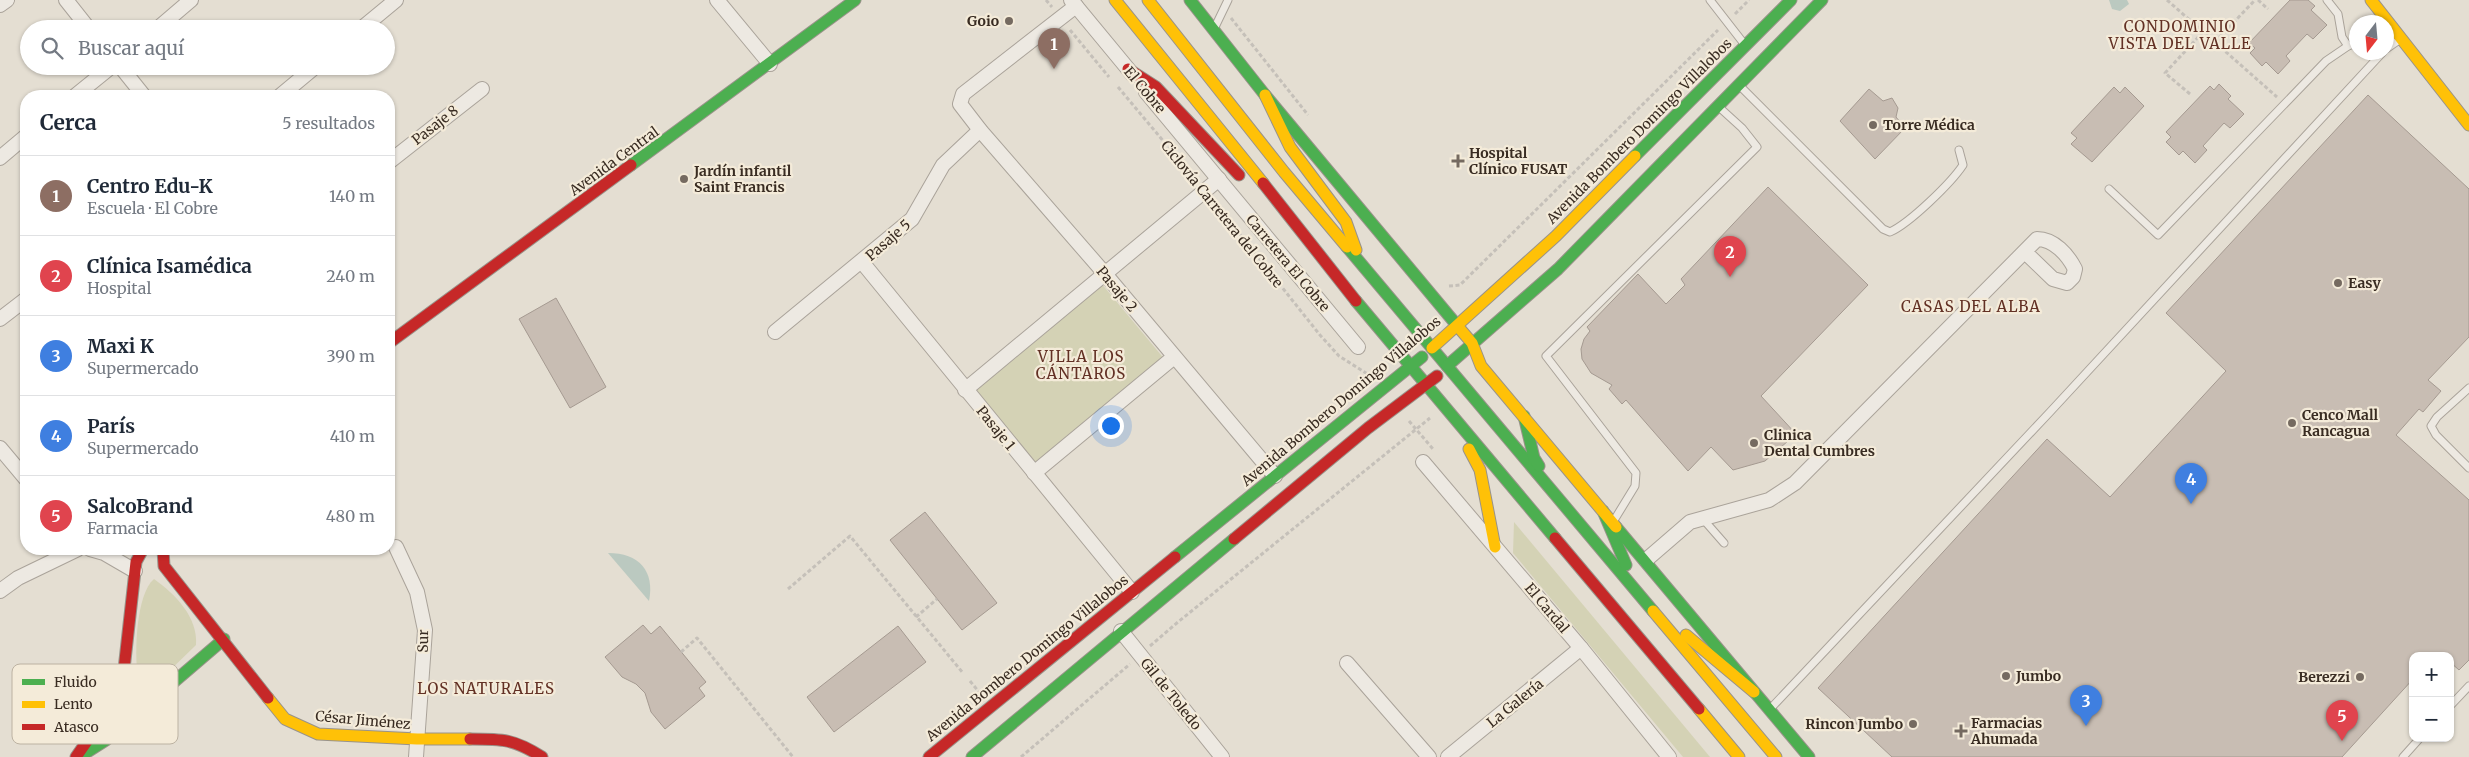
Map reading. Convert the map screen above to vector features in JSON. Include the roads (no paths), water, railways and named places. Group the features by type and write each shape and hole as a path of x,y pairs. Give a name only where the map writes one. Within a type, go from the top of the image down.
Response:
{"main road":[{"name":"Avenida Central","path":"395,339 855,0"},
{"path":"1115,0 1283,208 1343,286 1460,428 1739,757"},
{"path":"1148,0 1284,172 1776,757"},
{"path":"1190,0 1265,95 1472,343 1481,366 1646,560 1809,757"},
{"name":"Avenida Bombero Domingo Villalobos","path":"929,757 1432,348 1456,324 1556,236 1703,90 1790,0"},
{"path":"972,757 987,752 1121,631 1368,428 1426,385 1558,269 1822,0"},
{"path":"2374,1 2378,15"},
{"path":"2394,31 2402,38 2469,125"},
{"path":"1128,69 1156,87 1256,192 1283,208"},
{"path":"1703,90 1718,106"},
{"path":"1265,95 1290,147 1346,222 1358,261"},
{"path":"1524,416 1534,458 1550,487"},
{"path":"1460,428 1480,470 1495,547"},
{"path":"1603,511 1618,550 1651,609 1696,642 1754,692"},
{"path":"125,664 136,562 140,555"},
{"name":"César Jiménez","path":"150,555 164,566 224,639 285,719 300,727 318,734 417,739 498,739 522,744 542,757"},
{"path":"163,555 164,566"},
{"path":"178,678 224,639"},
{"path":"78,757 86,744"},
{"path":"78,757 99,744"}],"street":[{"path":"0,5 7,0"},
{"path":"66,0 82,20"},
{"path":"168,20 191,0"},
{"path":"372,20 396,0"},
{"path":"717,0 770,64"},
{"name":"Pasaje 2","path":"1073,3 1060,18 963,94 960,101 962,107 1275,476"},
{"name":"El Cobre","path":"1073,3 1219,179"},
{"path":"82,90 101,75"},
{"path":"127,75 139,90"},
{"path":"287,90 305,75"},
{"name":"Pasaje 8","path":"395,157 482,89"},
{"name":"Pasaje 5","path":"776,332 862,262 915,215 943,165 980,130"},
{"path":"0,158 20,141"},
{"path":"965,390 1106,275 1219,179"},
{"name":"Carretera El Cobre","path":"1219,179 1358,347"},
{"path":"1646,560 1690,522 1769,500 1795,484 2025,252"},
{"name":"Pasaje 1","path":"862,262 1132,592"},
{"path":"0,319 20,304"},
{"path":"1034,474 1174,357"},
{"path":"0,448 20,472"},
{"name":"El Cardal","path":"1423,462 1581,648 1668,757"},
{"name":"Sur","path":"396,548 417,592 425,630 416,757"},
{"path":"0,591 18,578 66,555"},
{"path":"107,555 135,571"},
{"name":"Gil de Toledo","path":"1121,631 1222,757"},
{"name":"La Galería","path":"1448,757 1581,648"},
{"path":"1347,663 1429,757"}],"lane":[{"path":"1214,30 1228,0"},
{"path":"1710,0 1745,46"},
{"path":"2109,189 2158,235 2326,61 2348,46 2342,37 2338,14 2327,0"},
{"path":"2394,44 2402,38"},
{"path":"1769,709 2043,419 2376,60"},
{"path":"1739,86 1883,229 1890,232 1916,213 1957,174 1963,164 1959,150"},
{"path":"1613,522 1635,486 1636,473 1546,358 1546,354 1757,147 1742,128 1718,106"},
{"path":"2469,388 2437,417 2431,426 2436,436 2469,468"},
{"path":"1703,519 1724,542"},
{"path":"2454,702 2469,686"},
{"path":"2403,757 2416,742"}],"place":[{"name":"Goio","path":"1009,21"},
{"name":"Centro Edu-K","path":"1054,69"},
{"name":"Torre Médica","path":"1873,125"},
{"name":"Hospital Clínico FUSAT","path":"1458,161"},
{"name":"Jardín infantil Saint Francis","path":"684,179"},
{"name":"Clínica Isamédica","path":"1730,277"},
{"name":"Easy","path":"2338,283"},
{"name":"Cenco Mall Rancagua","path":"2292,423"},
{"name":"Clinica Dental Cumbres","path":"1754,443"},
{"name":"París","path":"2191,504"},
{"name":"Jumbo","path":"2006,676"},
{"name":"Berezzi","path":"2360,677"},
{"name":"Rincon Jumbo","path":"1913,724"},
{"name":"Maxi K","path":"2086,726"},
{"name":"Farmacias Ahumada","path":"1961,731"},
{"name":"SalcoBrand","path":"2342,741"}],"district":[{"name":"CONDOMINIO VISTA DEL VALLE","path":"2180,36"},
{"name":"CASAS DEL ALBA","path":"1971,307"},
{"name":"VILLA LOS CÁNTAROS","path":"1081,366"},
{"name":"LOS NATURALES","path":"486,689"}]}
